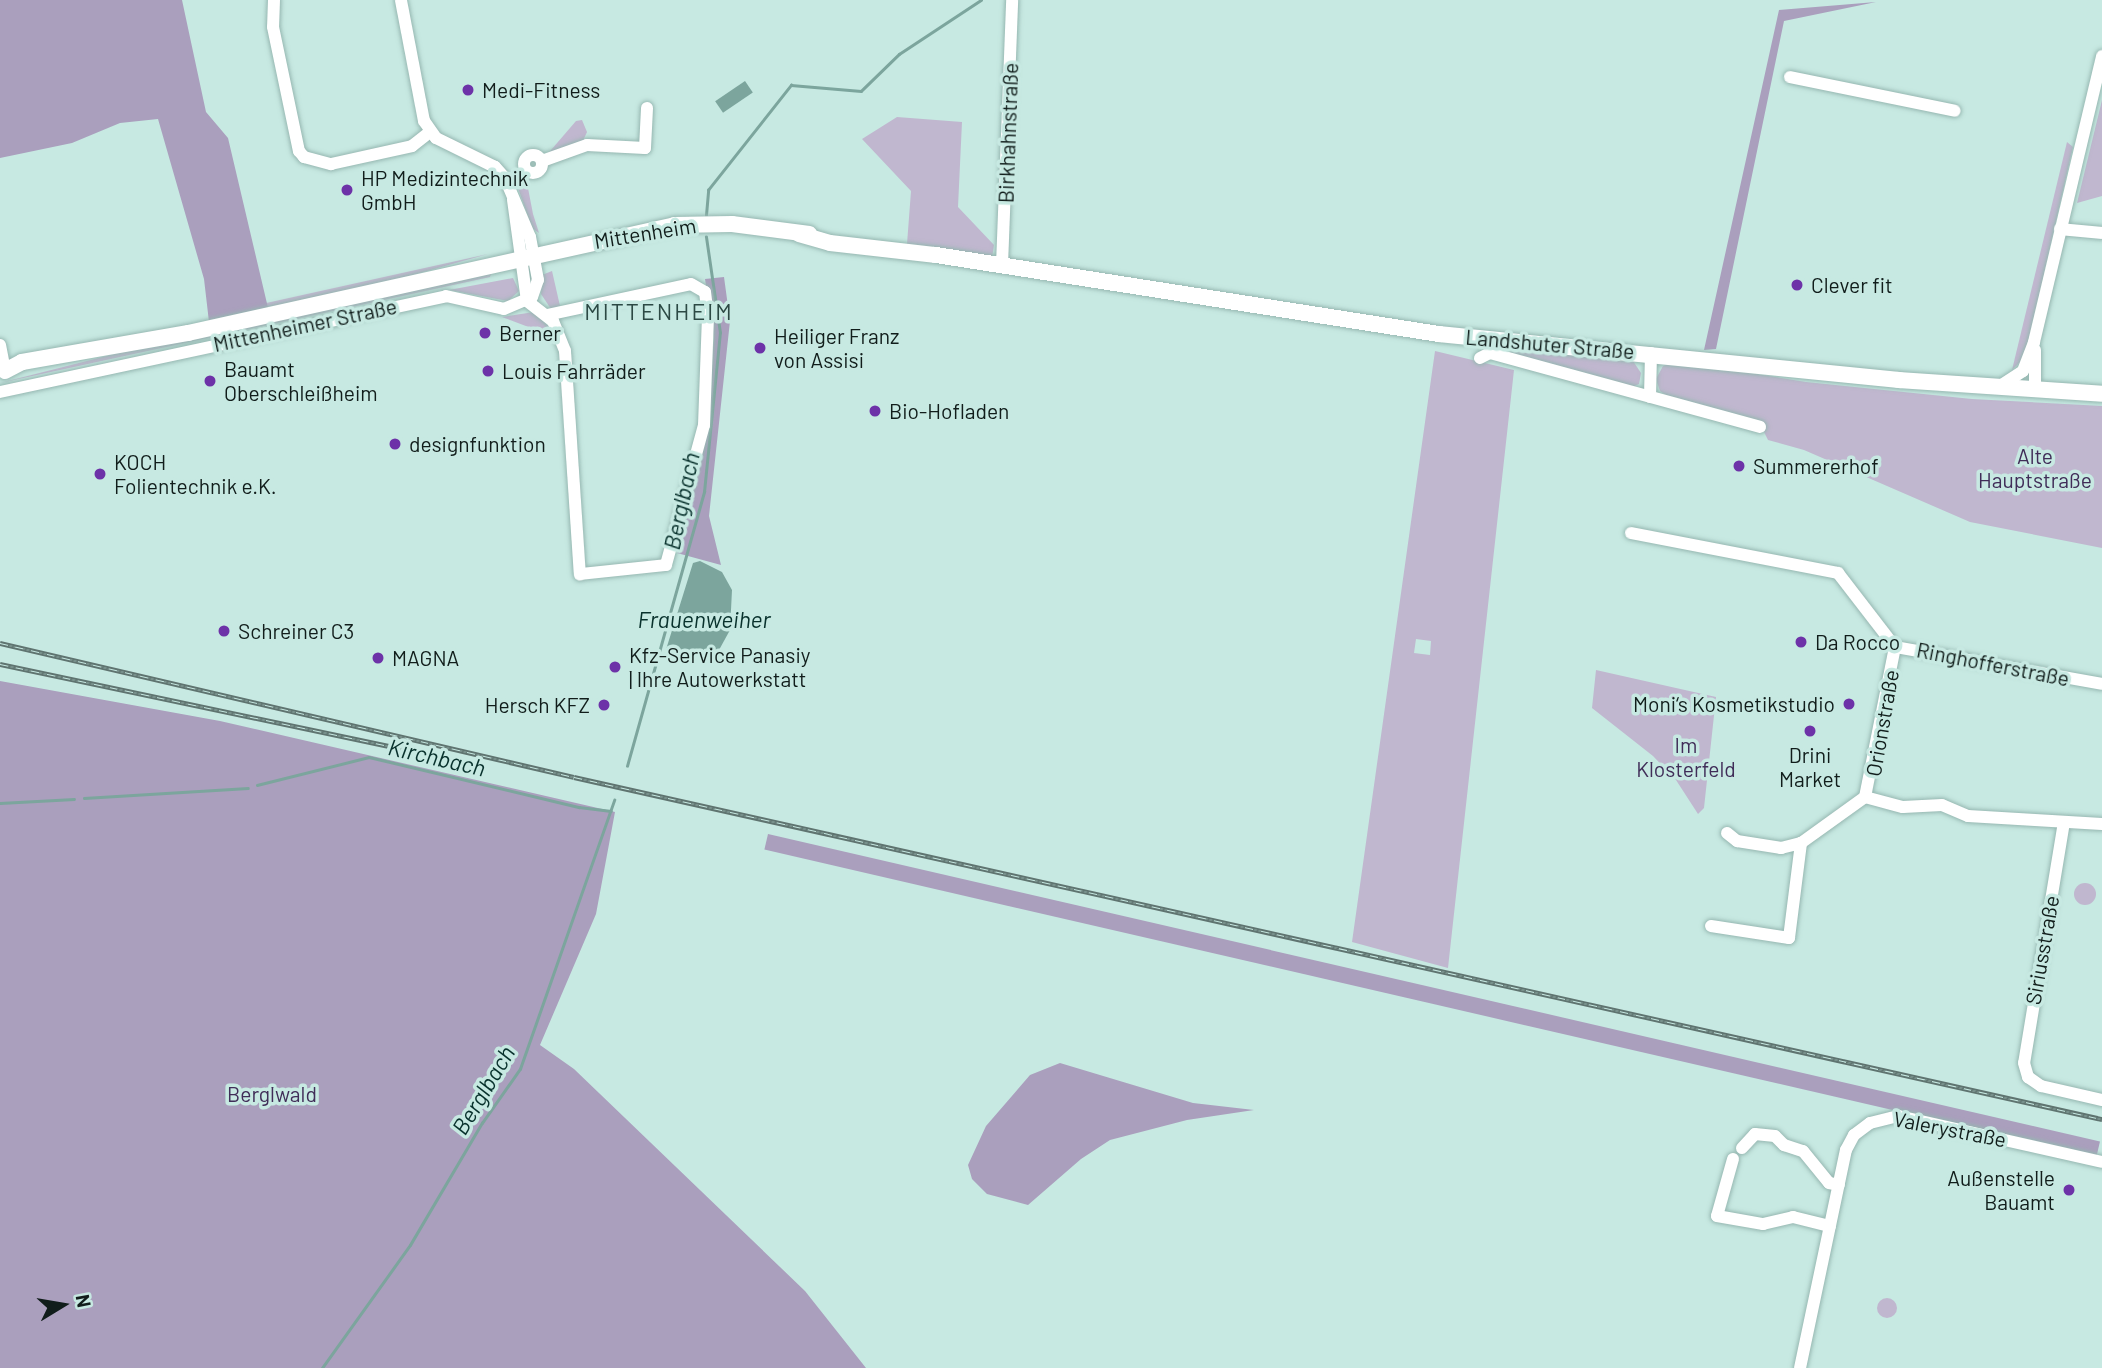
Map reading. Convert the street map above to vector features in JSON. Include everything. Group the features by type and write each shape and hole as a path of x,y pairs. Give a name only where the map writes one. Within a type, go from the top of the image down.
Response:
{"main road":[{"name":"Mittenheim","path":"527,256 702,223 799,234 830,243 1002,265"},
{"name":"Mittenheimer Straße","path":"3,372 22,362 107,349 527,256"},
{"name":"Landshuter Straße","path":"1002,265 1439,334 1999,387 2102,394"}],"street":[{"path":"275,0 273,27 299,151 304,157 331,164 412,146 430,132"},
{"path":"401,0 430,132 495,167 511,188 527,256 527,301 547,315 565,351 580,573"},
{"name":"Birkhahnstraße","path":"1002,265 1012,0"},
{"path":"1999,387 2023,371 2034,342 2102,56"},
{"path":"1790,77 1955,111"},
{"path":"511,188 528,172 524,165 527,157 536,155 542,161 587,145 645,148 647,108"},
{"path":"2060,229 2102,233"},
{"path":"547,315 691,284 705,292 708,316 704,425 666,565 580,573"},
{"name":"Mittenheimer Straße","path":"0,392 446,296 504,309 527,301"},
{"path":"2034,342 2035,389"},
{"path":"0,345 3,372"},
{"path":"1480,358 1490,353 1760,427"},
{"path":"1650,397 1651,354"},
{"name":"Ringhofferstraße","path":"1632,533 1839,573 1895,647 2102,684"},
{"path":"580,573 602,582"},
{"name":"Orionstraße","path":"1865,797 1895,647"},
{"path":"1727,833 1738,841 1781,848 1801,843 1865,797 1903,807 1942,804 1968,816 2102,824"},
{"name":"Siriusstraße","path":"2064,822 2024,1063 2028,1077 2041,1086 2102,1100"},
{"path":"1711,926 1789,938 1801,843"},
{"name":"Valerystraße","path":"1800,1368 1839,1185 1854,1135 1888,1115 2102,1162"},
{"path":"1742,1148 1755,1134 1775,1136 1783,1145 1802,1151 1829,1183 1839,1185"},
{"path":"1733,1159 1717,1216 1763,1224 1794,1217 1830,1226"}],"green space":[{"path":"0,0 182,0 206,112 228,138 269,312 209,322 204,279 158,119 120,123 72,143 0,158"},
{"path":"1876,2 1784,21 1716,349 1704,350 1779,10"},
{"path":"2102,100 2102,196 2077,203"},
{"path":"897,117 962,122 958,207 994,245 992,258 907,244 911,191 862,139"},
{"path":"582,120 587,132 582,143 545,157 576,121"},
{"path":"2067,142 2073,147 2025,357 2012,370"},
{"path":"527,183 539,233 532,228 518,188"},
{"path":"488,254 352,292 238,312 248,307"},
{"path":"552,271 560,306 551,309 541,294 542,275"},
{"path":"492,272 490,277 0,383 142,347"},
{"path":"724,277 730,321 709,516 721,565 677,553 706,425 714,338 705,279"},
{"path":"513,278 519,291 508,301 449,290"},
{"path":"534,312 549,327 546,339 547,334 502,317"},
{"path":"1505,347 1633,361 1641,373 1639,384 1630,388 1502,353"},
{"path":"1435,351 1514,370 1448,968 1352,942","holes":["1416,639 1431,641 1430,655 1414,653"]},
{"name":"Alte Hauptstraße","path":"1677,361 1806,382 1972,399 2102,406 2102,548 1970,522 1804,450 1768,440 1759,422 1670,398 1660,391 1656,379 1663,366"},
{"name":"Im Klosterfeld","path":"1596,670 1716,697 1704,808 1698,814 1676,780 1653,756 1592,708"},
{"name":"Berglwald","path":"0,681 220,721 615,812 596,914 540,1045 574,1069 805,1291 866,1368 0,1368"},
{"path":"768,834 2100,1142 2096,1157 764,850"},
{"path":"2085,883 2093,886 2096,894 2093,902 2085,905 2077,902 2074,894 2077,886"},
{"path":"1060,1063 1193,1103 1254,1110 1187,1120 1110,1140 1081,1159 1028,1205 987,1194 972,1179 968,1165 986,1126 1030,1075"},
{"path":"1887,1298 1894,1301 1897,1308 1894,1315 1887,1318 1880,1315 1877,1308 1880,1301"}],"water":[{"path":"745,81 753,93 723,113 715,101"},
{"name":"Frauenweiher","path":"700,561 722,572 732,590 730,630 719,650 687,652 672,663 664,656 693,563"}],"waterway":[{"name":"Berglbach","path":"706,215 708,190 791,85 861,91 899,54 981,0"},
{"name":"Berglbach","path":"627,766 704,492 720,333 706,237"},
{"name":"Kirchbach","path":"257,785 369,757 579,807 611,811"},
{"name":"Kirchbach","path":"84,798 248,788"},
{"name":"Kirchbach","path":"0,803 74,799"},
{"name":"Berglbach","path":"322,1368 410,1245 482,1123 520,1069 614,800"}],"railway":[{"path":"0,643 574,777 2102,1119"},
{"path":"0,664 414,751"}],"place":[{"name":"Medi-Fitness","path":"468,90"},
{"name":"HP Medizintechnik GmbH","path":"347,190"},
{"name":"Clever fit","path":"1797,285"},
{"name":"Berner","path":"485,333"},
{"name":"Heiliger Franz von Assisi","path":"760,348"},
{"name":"Louis Fahrräder","path":"488,371"},
{"name":"Bauamt Oberschleißheim","path":"210,381"},
{"name":"Bio-Hofladen","path":"875,411"},
{"name":"designfunktion","path":"395,444"},
{"name":"Summererhof","path":"1739,466"},
{"name":"KOCH Folientechnik e.K.","path":"100,474"},
{"name":"Schreiner C3","path":"224,631"},
{"name":"Da Rocco","path":"1801,642"},
{"name":"MAGNA","path":"378,658"},
{"name":"Kfz-Service Panasiy | Ihre Autowerkstatt","path":"615,667"},
{"name":"Moni‘s Kosmetikstudio","path":"1849,704"},
{"name":"Hersch KFZ","path":"604,705"},
{"name":"Drini Market","path":"1810,731"},
{"name":"Außenstelle Bauamt","path":"2069,1190"}],"district":[{"name":"MITTENHEIM","path":"659,311"}]}
